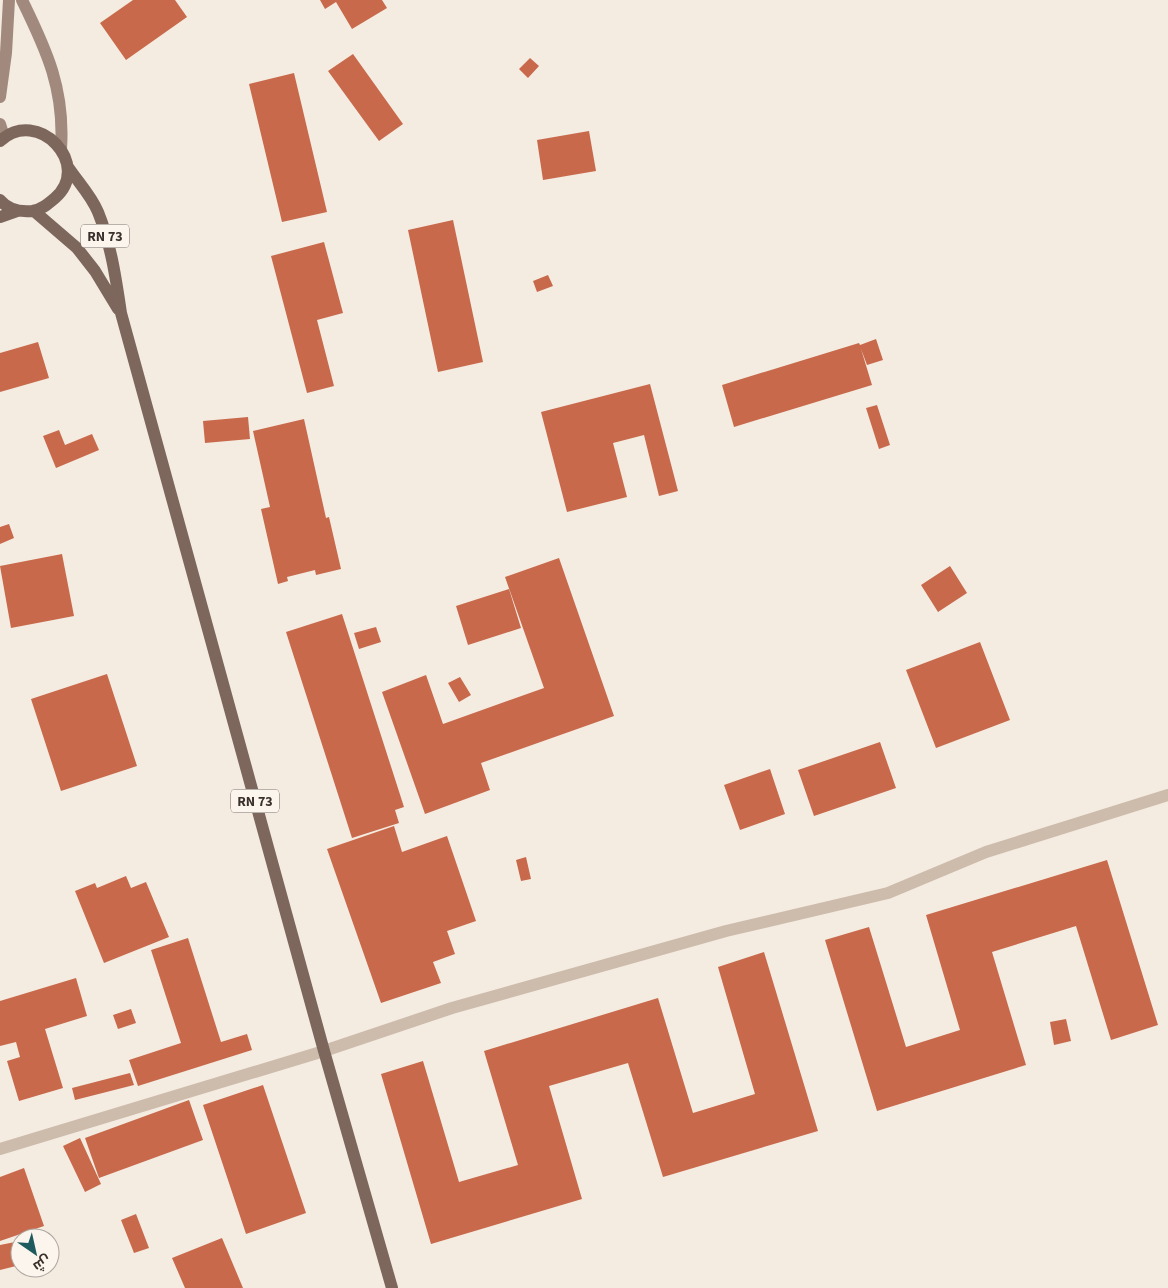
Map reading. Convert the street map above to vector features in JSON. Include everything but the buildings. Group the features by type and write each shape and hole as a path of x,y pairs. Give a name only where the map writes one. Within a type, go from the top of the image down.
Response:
{"main road":[{"path":"0,97 6,53 9,0"},
{"path":"0,200 3,204 17,210 34,211 46,206 60,194 68,178 68,167 62,149 60,99 56,80 42,42 22,0"},
{"path":"0,124 2,139 19,131 37,131 50,138 62,149"},
{"name":"RN 73","path":"68,167 98,212 113,259 121,313 324,1051 392,1288"},
{"path":"0,217 17,210"},
{"name":"RN 73","path":"34,211 77,248 95,271 121,313"}],"street":[{"path":"0,1149 324,1051 490,997 726,931 888,893 986,852 1168,795"}]}
